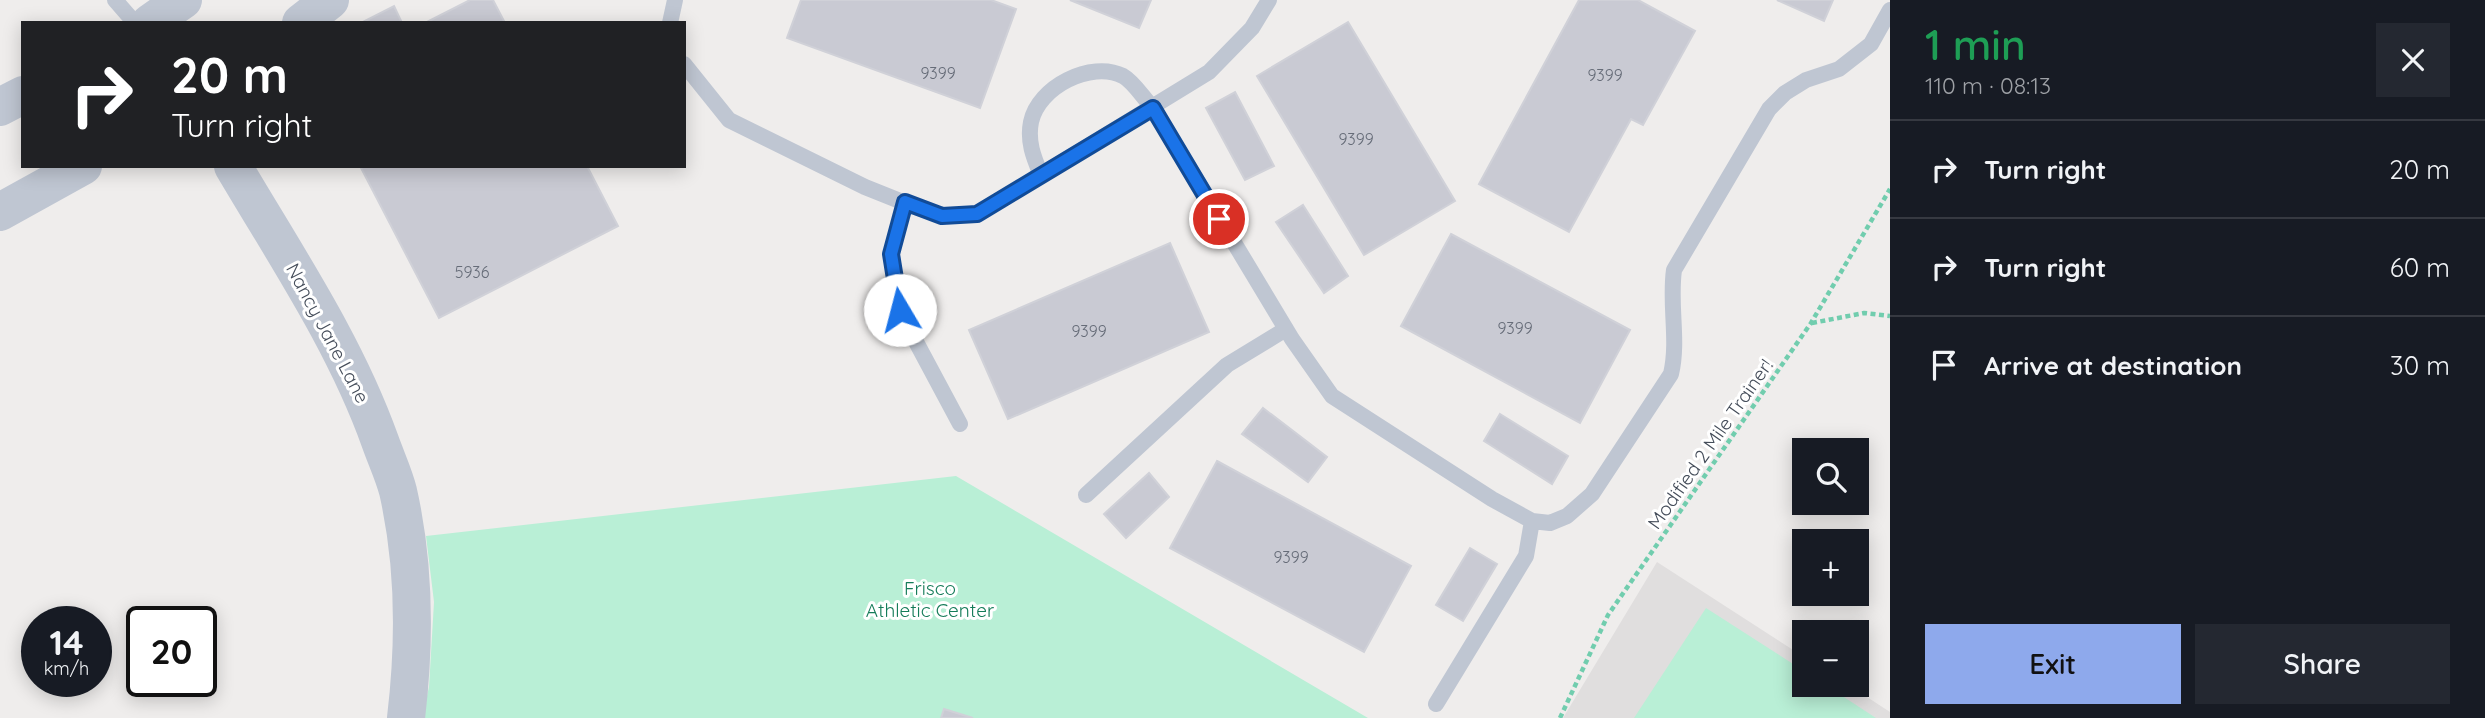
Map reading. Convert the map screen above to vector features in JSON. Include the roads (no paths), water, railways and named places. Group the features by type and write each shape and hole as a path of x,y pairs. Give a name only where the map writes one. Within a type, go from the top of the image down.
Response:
{"street":[{"path":"153,21 183,0"},
{"path":"304,21 330,0"},
{"path":"0,107 21,96"},
{"path":"0,212 79,168"},
{"name":"Nancy Jane Lane","path":"234,168 309,291 362,392 397,490 410,561 412,605 411,679 406,718"}],"lane":[{"path":"115,0 133,21"},
{"path":"670,21 675,0"},
{"path":"686,66 729,120 865,187 942,216 977,214 1209,72 1252,28 1269,0"},
{"path":"1041,175 1031,151 1031,121 1046,95 1068,80 1103,69 1125,77 1153,108 1286,329 1332,396 1492,499 1532,521 1550,523 1567,516 1592,494 1671,374 1675,354 1671,287 1674,270 1769,109 1785,93 1805,80 1839,69 1871,44 1890,10"},
{"path":"905,202 891,254 900,310 960,424"},
{"path":"1086,495 1227,365 1286,329"},
{"path":"1436,704 1526,556 1532,521"}],"park label":[{"name":"Frisco Athletic Center","path":"930,599"}]}
